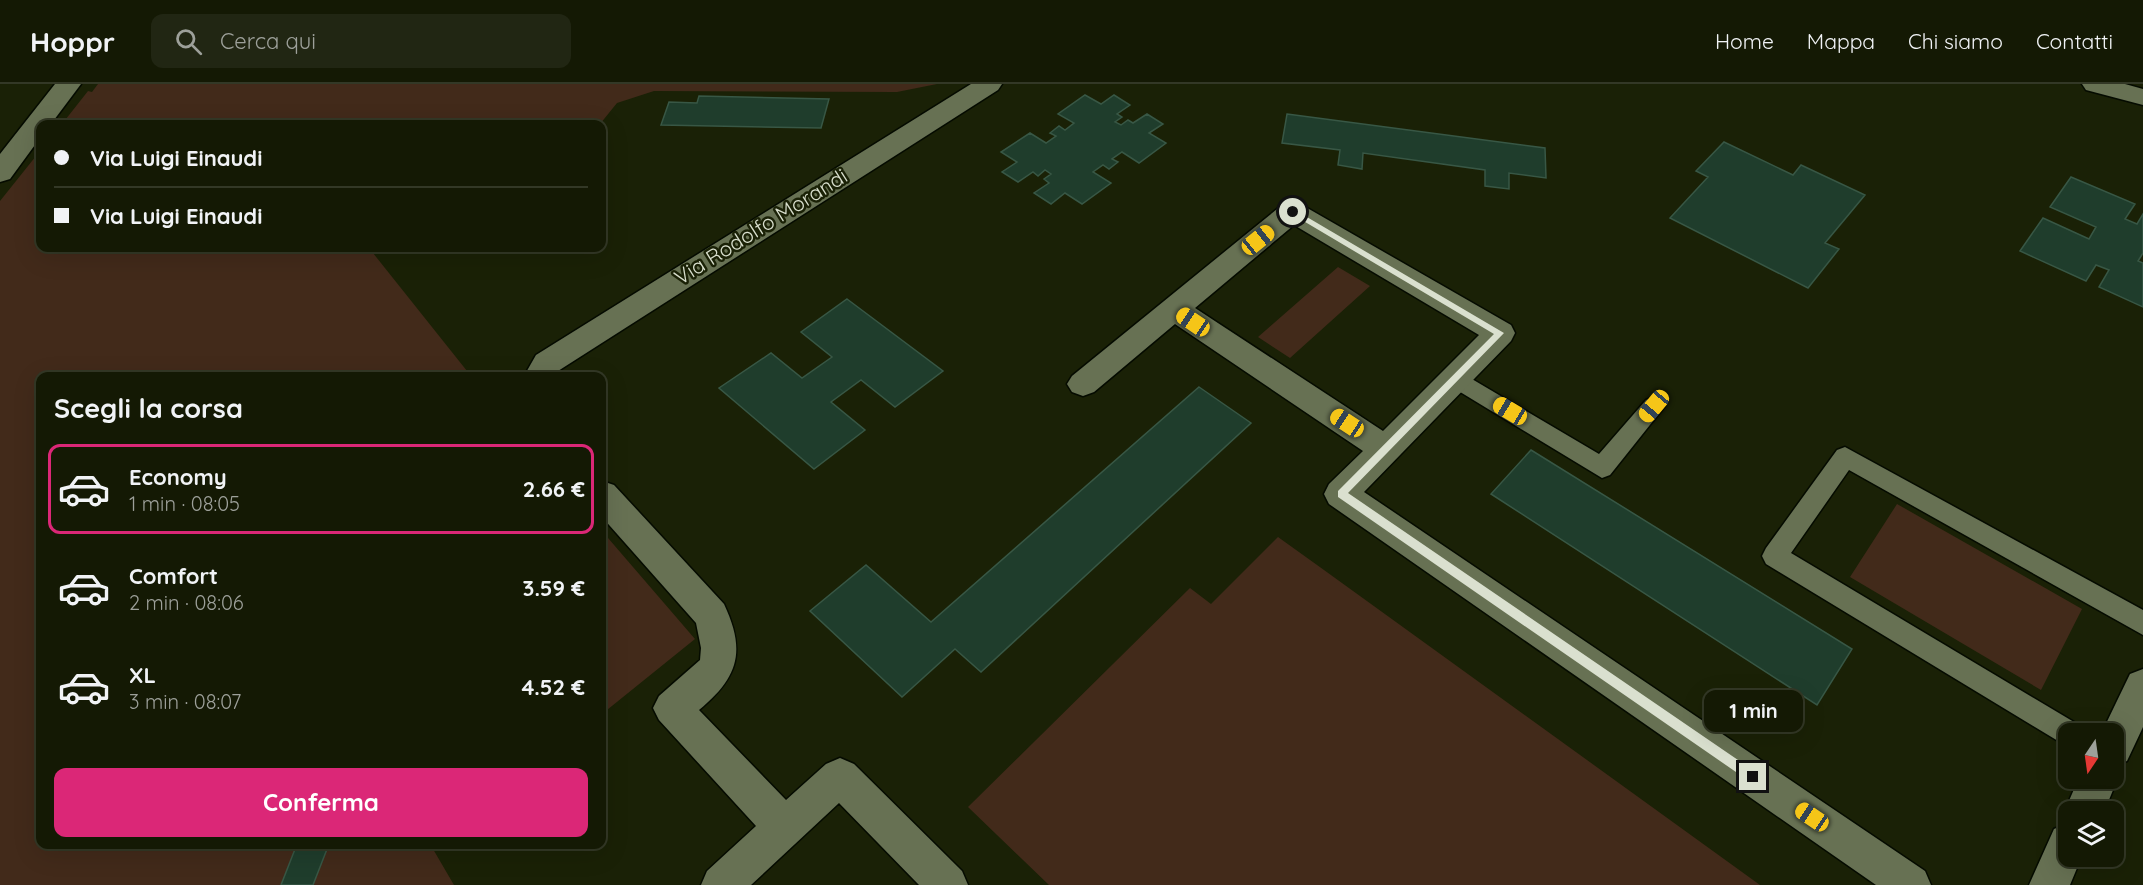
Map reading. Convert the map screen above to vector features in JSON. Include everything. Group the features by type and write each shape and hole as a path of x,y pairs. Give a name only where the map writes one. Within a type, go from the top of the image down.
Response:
{"street":[{"name":"Via Rodolfo Morandi","path":"541,372 547,363 989,84"},
{"path":"2095,84 2143,97"},
{"path":"40,120 67,85"},
{"path":"0,173 36,126"},
{"path":"1083,384 1293,212 1500,333 1341,494 1911,885"},
{"path":"1174,309 1386,448"},
{"path":"606,499 711,615 720,638 719,656 713,674 672,708 784,827"},
{"path":"2124,727 2143,686"},
{"path":"721,885 840,777 948,885"},
{"path":"2049,885 2058,865"}],"lane":[{"path":"1455,378 1602,468 1654,406"},
{"path":"2058,727 1776,556 1845,457 2143,623"}],"shaded area":[{"path":"98,84 937,84 897,92 654,91 617,103 603,120 65,120 88,91 92,92"},
{"path":"36,156 36,252 372,252 468,372 36,372 36,849 433,849 454,885 0,885 0,201"},
{"path":"1338,267 1370,286 1290,358 1258,337"},
{"path":"1897,504 2082,609 2041,690 1850,577"},
{"path":"606,536 695,639 606,711"},
{"path":"1278,537 1760,885 1049,885 968,807 1190,588 1211,604"}],"building":[{"path":"1085,95 1101,104 1114,95 1130,105 1117,114 1122,117 1115,122 1121,125 1128,120 1133,123 1147,114 1163,124 1149,133 1166,143 1139,163 1122,152 1112,159 1118,162 1109,169 1103,165 1093,172 1111,183 1082,204 1065,193 1051,204 1034,193 1049,183 1044,179 1051,174 1045,170 1038,176 1033,172 1018,182 1002,172 1017,162 1001,152 1030,133 1046,143 1056,136 1050,133 1059,126 1065,130 1074,123 1058,114"},
{"path":"699,96 829,99 821,128 661,125 669,102 697,103"},
{"path":"1287,114 1545,148 1546,178 1509,173 1509,189 1485,186 1485,170 1363,153 1362,169 1338,165 1340,150 1282,143"},
{"path":"1724,142 1793,175 1801,165 1865,195 1825,243 1839,249 1808,288 1670,218 1708,177 1696,171"},
{"path":"2071,177 2135,204 2125,219 2137,224 2143,214 2143,253 2138,261 2143,263 2143,307 2099,287 2109,270 2096,265 2086,281 2020,251 2043,218 2089,239 2096,227 2050,207"},
{"path":"847,299 943,371 895,407 861,380 831,402 865,430 814,469 719,388 771,353 802,378 832,357 801,332"},
{"path":"1199,387 1251,423 981,672 955,649 902,697 810,611 866,565 931,622"},
{"path":"1531,450 1852,649 1817,705 1491,494"},
{"path":"295,849 327,849 313,885 281,885"}],"route":[{"path":"1293,212 1500,333 1341,494 1753,777"}]}
